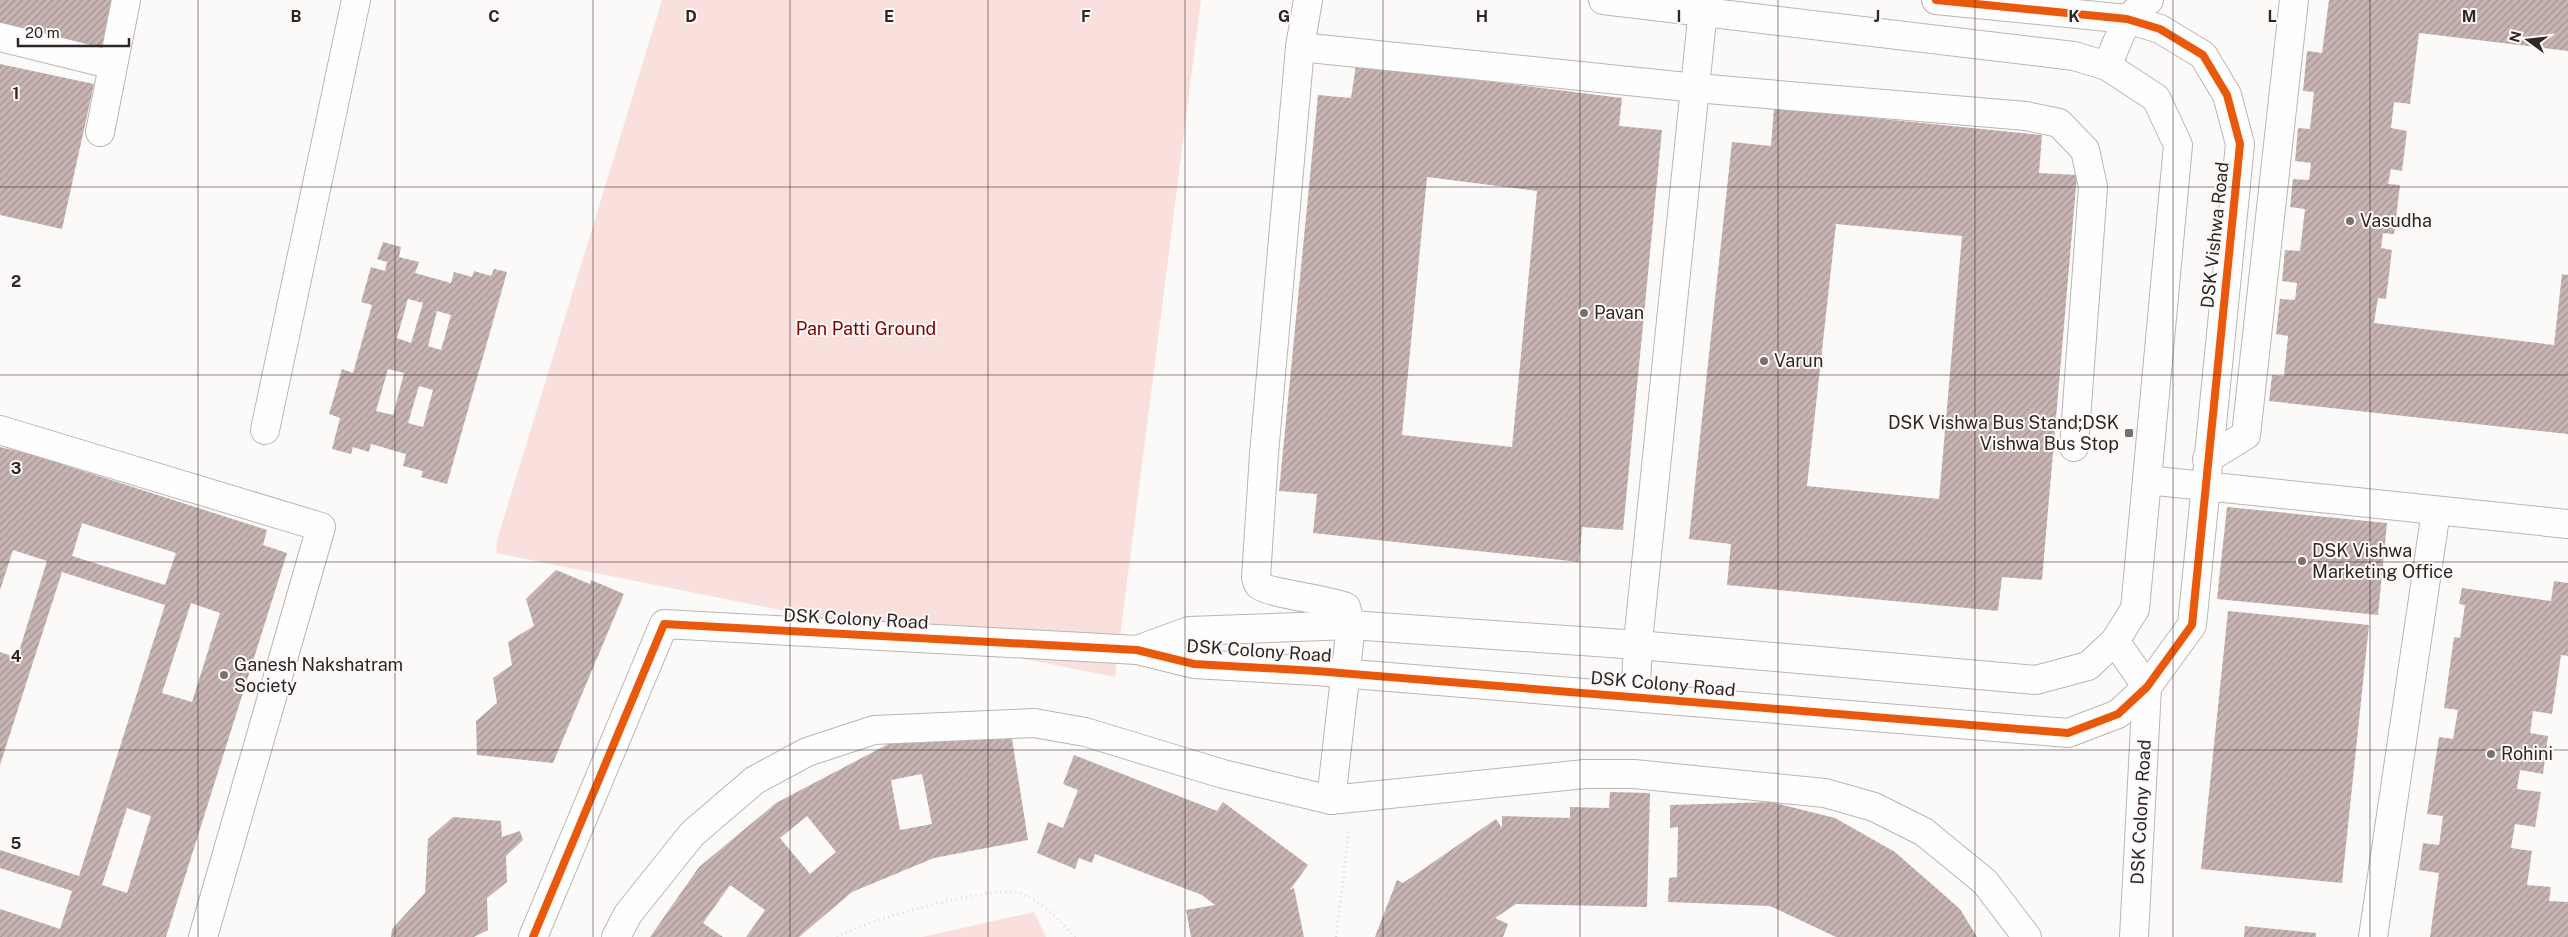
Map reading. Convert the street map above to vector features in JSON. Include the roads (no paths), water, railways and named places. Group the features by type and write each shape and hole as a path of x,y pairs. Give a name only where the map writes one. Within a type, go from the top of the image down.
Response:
{"street":[{"path":"100,132 126,0"},
{"path":"265,430 356,0"},
{"path":"1308,0 1300,47 1264,454 1256,578 1260,586 1325,600 1346,607 1351,625 1346,673 1342,799"},
{"path":"1603,0 1704,6 2074,56 2107,66 2156,98 2178,145 2135,609 2115,641 2147,687"},
{"name":"DSK Vishwa Road","path":"1936,0 2060,14 2128,19 2160,29 2203,56 2227,95 2240,144 2207,459 2192,625 2147,687"},
{"path":"2107,66 2128,19 2149,0"},
{"path":"2207,459 2246,435 2294,0"},
{"path":"1635,697 1638,645 1704,6"},
{"path":"0,37 113,65"},
{"path":"1300,47 1696,88 2026,116 2059,123 2085,150 2093,187 2074,447"},
{"path":"0,430 321,527 203,937"},
{"path":"2147,480 2568,524"},
{"path":"2373,937 2436,511"},
{"name":"DSK Colony Road","path":"533,937 664,624 1137,650 1194,664 1346,673 2068,733 2118,714 2147,687"},
{"name":"DSK Colony Road","path":"1137,650 1189,631 1351,625 1638,645 2036,680 2088,666 2115,641"},
{"name":"DSK Colony Road","path":"2134,937 2147,687"},
{"path":"616,937 628,914 692,834 755,780 807,752 874,730 1034,723 1085,732 1223,774 1342,799 1585,774 1634,774 1825,792 1874,807 1924,832 1985,882 2027,937"}],"place":[{"name":"Vasudha","path":"2350,221"},
{"name":"Pavan","path":"1584,313"},
{"name":"Varun","path":"1764,361"},
{"name":"DSK Vishwa Bus Stand;DSK Vishwa Bus Stop","path":"2129,433"},
{"name":"DSK Vishwa Marketing Office","path":"2302,561"},
{"name":"Ganesh Nakshatram Society","path":"224,675"},
{"name":"Rohini","path":"2491,754"}],"park label":[{"name":"Pan Patti Ground","path":"866,329"}]}
